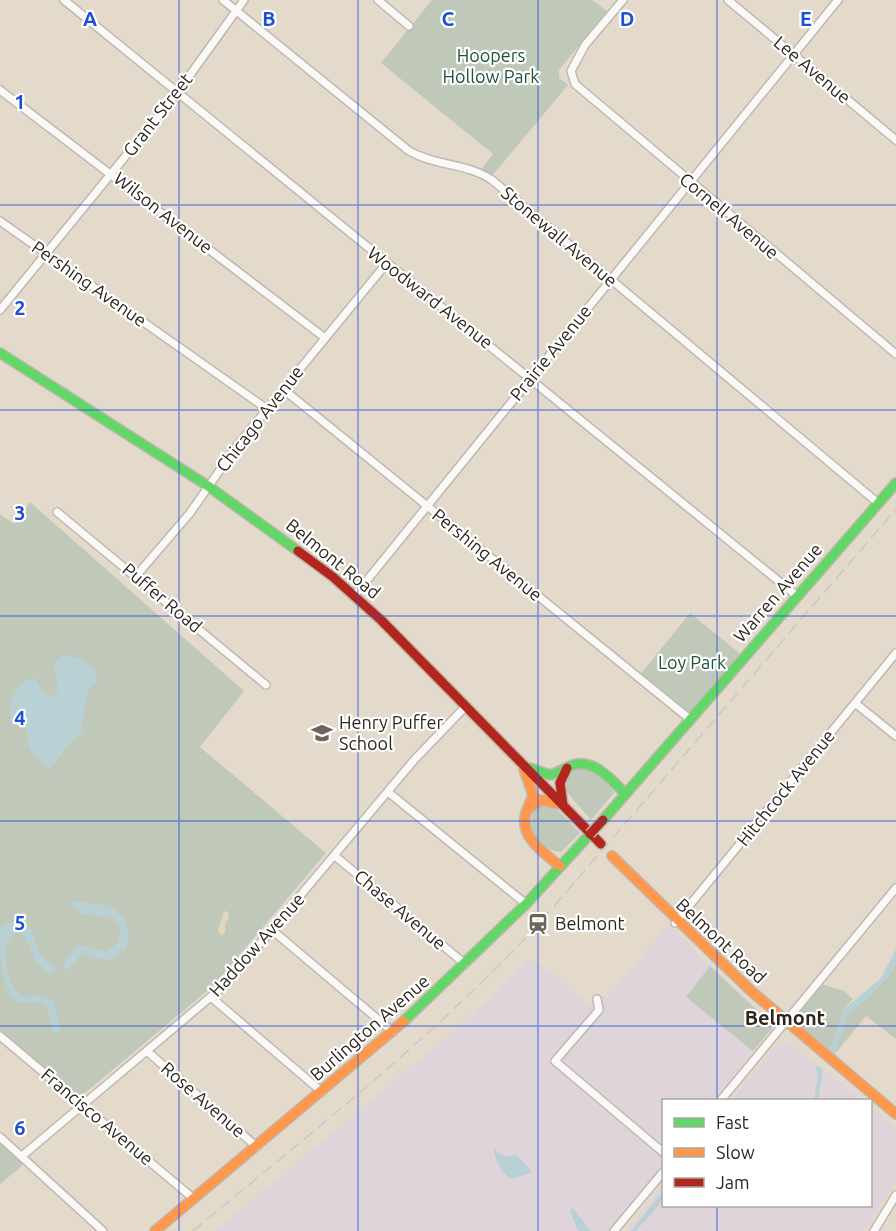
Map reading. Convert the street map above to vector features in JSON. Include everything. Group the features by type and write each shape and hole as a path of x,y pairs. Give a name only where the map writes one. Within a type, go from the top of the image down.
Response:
{"main road":[{"name":"Belmont Road","path":"0,353 208,486 305,554 355,595 601,844"},
{"name":"Warren Avenue","path":"590,834 896,483"},
{"path":"523,765 546,775 578,764 594,767 626,794"},
{"path":"523,765 533,789 532,800 524,822 527,834 560,866"},
{"path":"528,809 541,800 563,805 560,783 567,768"},
{"name":"Burlington Avenue","path":"156,1231 393,1032 526,904 590,834"},
{"name":"Belmont Road","path":"612,856 675,923 786,1023 896,1114"}],"street":[{"name":"Woodward Avenue","path":"64,0 386,264 531,377 797,596"},
{"name":"Stonewall Avenue","path":"223,0 409,151 426,159 483,174 879,503"},
{"name":"Grant Street","path":"0,310 177,93 244,0"},
{"path":"378,0 409,26"},
{"name":"Cornell Avenue","path":"623,0 578,53 571,71 572,80 689,182 896,354"},
{"name":"Lee Avenue","path":"728,0 896,140"},
{"name":"Prairie Avenue","path":"355,595 838,0"},
{"name":"Wilson Avenue","path":"0,90 325,338"},
{"name":"Pershing Avenue","path":"0,221 267,409"},
{"name":"Chicago Avenue","path":"136,576 190,513 267,409 386,264"},
{"name":"Pershing Avenue","path":"283,389 691,720"},
{"name":"Puffer Road","path":"57,512 266,685"},
{"name":"Hitchcock Avenue","path":"675,923 896,653"},
{"path":"855,703 896,736"},
{"name":"Haddow Avenue","path":"22,1156 212,998 273,930 421,752 466,706"},
{"path":"388,792 526,904"},
{"name":"Chase Avenue","path":"335,856 465,964"},
{"path":"724,1099 896,888"},
{"path":"273,930 393,1032"},
{"path":"212,998 322,1092"},
{"path":"597,999 598,1010 555,1061 662,1152"},
{"name":"Francisco Avenue","path":"0,1036 194,1199"},
{"name":"Rose Avenue","path":"148,1052 257,1147"},
{"path":"0,1137 103,1231"},
{"path":"614,1231 662,1172"},
{"path":"874,1231 896,1195"}],"shaded area":[{"path":"670,926 710,966 686,997 753,1051 715,1099 662,1099 662,1165 609,1231 215,1231 434,1048 487,1001 526,960 537,962 589,1004 604,994 608,997 666,927"},
{"path":"778,1044 790,1044 863,1099 733,1099"},
{"path":"872,1107 896,1127 896,1181 864,1231 626,1231 662,1186 662,1207 872,1207"}],"green space":[{"name":"Hoopers Hollow Park","path":"432,0 592,0 607,11 559,70 559,78 568,85 492,176 481,170 493,154 381,63"},
{"path":"30,502 244,691 200,747 326,853 213,986 79,1098 0,1031 0,514 14,524"},
{"name":"Loy Park","path":"690,613 743,656 693,712 689,712 640,675"},
{"path":"584,767 594,770 614,793 591,820 563,788 569,774"},
{"path":"539,802 553,805 580,833 561,852 544,846 534,834 532,818"},
{"path":"896,962 896,1039 866,1016 835,1054 847,1015 876,990 892,971"},
{"path":"710,966 774,1026 753,1051 686,997"},
{"path":"821,984 844,991 853,999 844,1009 830,1050 794,1020"},
{"path":"0,1141 23,1162 21,1167 0,1184"}],"sand":[{"path":"224,911 228,912 229,917 225,925 225,933 221,936 218,930"}],"water":[{"path":"64,655 81,659 91,665 97,680 87,692 81,732 66,747 52,768 48,769 29,748 26,729 11,722 10,709 18,688 28,680 35,678 43,692 52,697 58,690 54,662"},
{"path":"71,901 107,906 116,910 128,929 129,937 125,951 112,959 81,955 67,970 63,969 63,965 76,947 81,945 105,952 118,941 120,932 112,917 83,914 70,906"},
{"path":"17,922 32,932 42,956 56,970 50,974 36,962 25,936 15,932 10,937 6,952 10,981 14,989 23,996 44,996 54,1002 60,1028 58,1034 53,1032 47,1006 40,1002 16,1002 7,987 1,958 0,929 5,924"},
{"path":"896,949 896,962 892,971 876,990 847,1015 835,1054 830,1050 844,1009 881,978"},
{"path":"815,1065 823,1069 818,1099 814,1099 818,1075"},
{"path":"494,1149 504,1156 516,1155 531,1173 512,1179 508,1177 499,1166"},
{"path":"662,1192 660,1202 653,1212 636,1231 631,1231"},
{"path":"572,1207 591,1231 578,1231 570,1211"}],"railway":[{"path":"193,1231 373,1081 502,962 543,919 896,509"}],"traffic: fast":[{"path":"0,353 208,486 298,551"},
{"path":"603,820 896,483"},
{"path":"529,768 550,775 573,765 588,765 609,777 626,794"},
{"path":"404,1021 526,904 590,834"}],"traffic: slow":[{"path":"524,769 533,795 526,813 526,830 534,844 560,866"},
{"path":"529,808 541,800 560,804"},
{"path":"612,856 750,990 896,1114"},
{"path":"155,1231 404,1021"}],"traffic: jam":[{"path":"298,551 333,577 381,620 601,844"},
{"path":"563,805 560,783 567,768"},
{"path":"590,834 603,820"}],"place":[{"name":"Henry Puffer School","path":"322,733"},
{"name":"Belmont","path":"538,924"}],"district":[{"name":"Belmont","path":"785,1018"}]}
